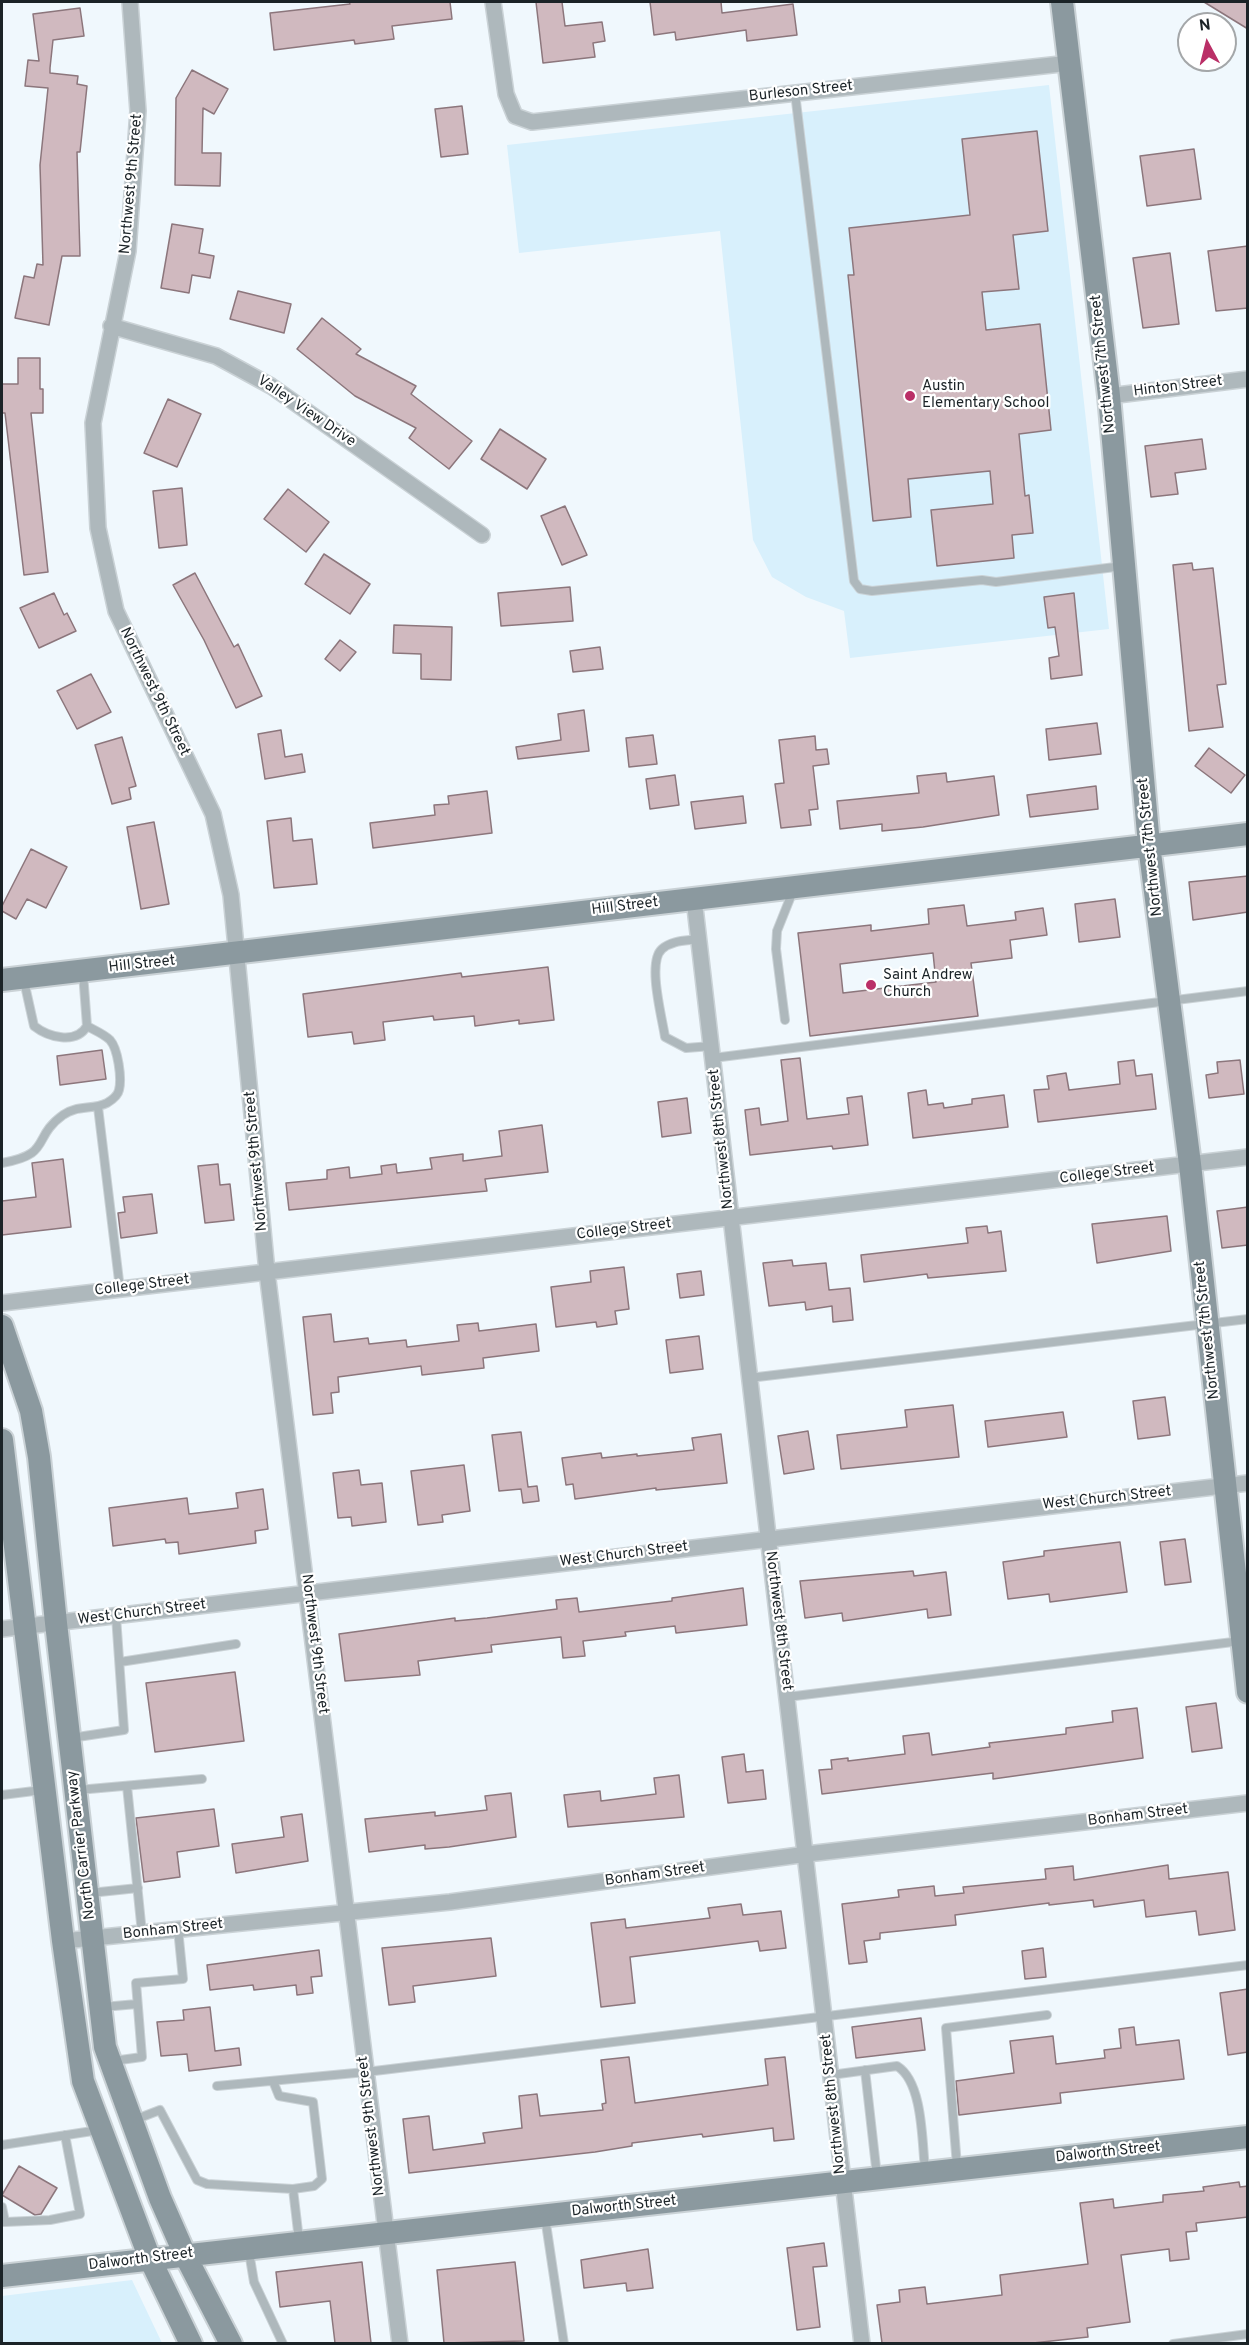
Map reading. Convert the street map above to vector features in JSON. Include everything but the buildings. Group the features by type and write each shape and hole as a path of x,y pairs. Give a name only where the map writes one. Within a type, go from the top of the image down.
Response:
{"street":[{"name":"Northwest 9th Street","path":"130,2 138,111 128,252 93,423 98,528 116,611 213,814 231,895 267,1272 400,2343"},
{"name":"Burleson Street","path":"493,2 506,94 515,116 532,122 1070,63"},
{"name":"Northwest 7th Street","path":"1062,2 1108,396 1149,845 1190,1164 1225,1486 1245,1641 1248,1692"},
{"name":"Valley View Drive","path":"111,327 216,356 271,386 482,536"},
{"name":"Hinton Street","path":"1108,396 1248,379"},
{"name":"Hill Street","path":"12,979 1248,834"},
{"name":"Northwest 8th Street","path":"694,899 767,1538 807,1854 862,2343"},
{"name":"College Street","path":"2,1303 1248,1157"},
{"name":"North Carrier Parkway","path":"2,1326 31,1411 39,1457 105,2047 160,2198 185,2255 231,2343"},
{"name":"North Carrier Parkway","path":"2,1440 13,1628 44,1789 83,2081 150,2259 191,2343"},
{"name":"West Church Street","path":"13,1628 1248,1483"},
{"name":"Bonham Street","path":"63,1941 588,1885 807,1854 1248,1803"},
{"name":"Dalworth Street","path":"2,2276 385,2232 843,2184 1248,2137"}],"lane":[{"path":"795,93 854,581 860,589 872,591 982,580 996,582 1124,566"},
{"path":"785,1020 776,949 777,932 795,887"},
{"path":"699,939 676,942 661,950 654,963 665,1037 686,1048 712,1052 1248,992"},
{"path":"12,979 34,1026 62,1037 73,1036 84,1031 87,1026 82,971"},
{"path":"2,1163 33,1154 41,1146 52,1124 66,1112 77,1108 98,1107 116,1096 120,1089 115,1048 109,1040 87,1026"},
{"path":"98,1107 120,1289"},
{"path":"749,1378 1248,1320"},
{"path":"70,1738 124,1730 117,1616"},
{"path":"787,1697 1245,1641"},
{"path":"120,1662 236,1644"},
{"path":"76,1790 202,1779"},
{"path":"127,1786 142,1933"},
{"path":"2,1795 44,1789"},
{"path":"88,1893 138,1888"},
{"path":"111,2061 142,2057 136,1983 183,1978 178,1929"},
{"path":"217,2086 366,2072 1248,1965"},
{"path":"101,2007 137,2004"},
{"path":"958,2170 946,2028 1047,2016"},
{"path":"831,2075 897,2066 906,2071 915,2094 926,2174"},
{"path":"864,2070 877,2180"},
{"path":"132,2120 160,2110 197,2180 207,2184 293,2189 314,2186 322,2180 313,2102 279,2096 273,2081"},
{"path":"2,2145 101,2130"},
{"path":"2,2208 3,2222 50,2220 80,2214 64,2135"},
{"path":"293,2189 300,2242"},
{"path":"545,2215 564,2343"},
{"path":"248,2248 254,2282 283,2343"},
{"path":"1173,2343 1248,2334"}],"shaded area":[{"name":"Austin Elementary School","path":"1049,85 1109,629 850,658 844,611 806,597 772,577 753,540 720,231 519,253 507,145"},
{"path":"132,2280 162,2343 2,2343 2,2296"}],"place":[{"name":"Austin Elementary School","path":"910,396"},
{"name":"Saint Andrew Church","path":"871,985"}]}
